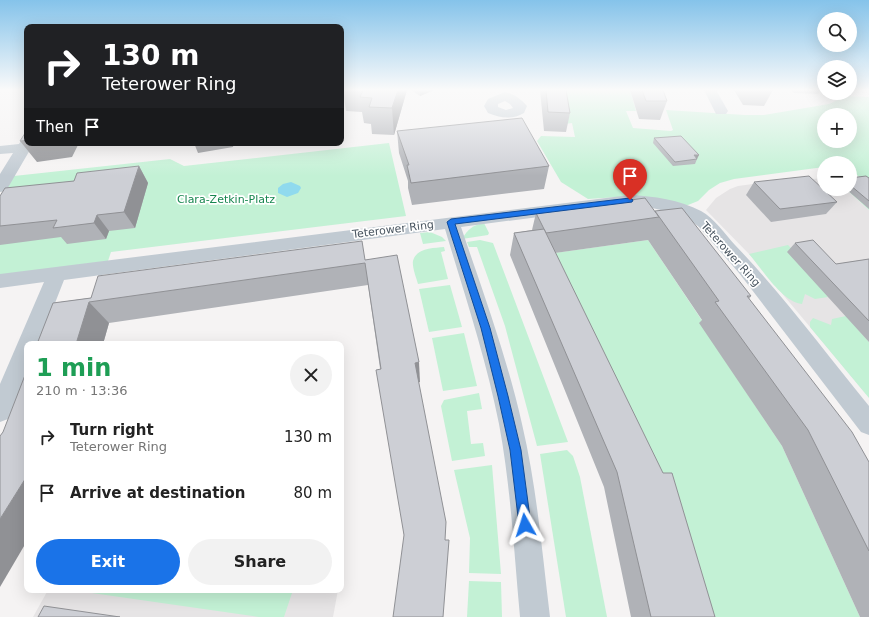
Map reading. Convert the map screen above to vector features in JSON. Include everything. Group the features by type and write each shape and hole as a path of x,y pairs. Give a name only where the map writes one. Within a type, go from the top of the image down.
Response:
{"street":[{"path":"0,150 24,145"},
{"path":"0,187 24,146"},
{"name":"Teterower Ring","path":"0,281 630,200 677,208 695,215 704,223 746,268 869,424"},
{"path":"451,222 486,328 516,450 534,617"},
{"path":"30,341 57,273"},
{"path":"0,411 24,354"}],"shaded area":[{"path":"798,178 801,180 817,179 817,196 854,196 869,210 869,393 866,394 750,255 706,210 716,198 738,186"},
{"path":"46,593 337,593 333,617 33,617"}],"green space":[{"path":"564,119 629,119 633,128 671,131 673,130 669,119 817,119 817,148 857,148 857,119 869,119 869,210 854,196 857,196 857,184 862,180 857,175 857,156 817,156 817,168 734,179 720,183 709,190 698,201 688,205 677,205 634,196 588,199 561,182 537,141 541,136 575,137 572,123 565,124"},
{"name":"Clara-Zetkin-Platz","path":"389,143 406,216 111,252 108,261 0,275 0,200 14,176 170,159 184,166"},
{"path":"484,223 489,233 488,235 462,239 471,228"},
{"path":"430,232 442,237 446,241 423,244 420,233"},
{"path":"480,240 493,243 568,442 537,446 505,326 477,247 469,247 467,242"},
{"path":"648,240 703,322 700,323 782,446 860,617 690,617 540,255"},
{"path":"788,245 828,297 815,299 805,294 802,304 795,302 773,284 749,254"},
{"path":"444,247 445,251 441,252 448,279 418,284 413,266 415,257 421,251"},
{"path":"450,285 462,327 429,332 419,289"},
{"path":"846,316 869,342 869,398 810,327 810,322 813,318 831,325 832,319"},
{"path":"464,333 477,386 443,391 432,338"},
{"path":"479,393 482,409 467,411 471,444 483,443 485,456 452,461 441,406 444,400"},
{"path":"567,450 573,456 580,477 607,617 566,617 540,454"},
{"path":"492,465 501,574 469,573 470,538 454,470"},
{"path":"469,581 501,582 502,617 467,617"},
{"path":"92,593 292,593 284,617 259,617"}],"water":[{"path":"291,182 300,186 301,188 298,193 287,197 278,193 278,188 283,184"}],"building":[{"path":"522,119 549,166 411,183 407,165 409,165 397,131"},
{"path":"24,135 24,140 20,141"},
{"path":"681,136 699,155 694,155 697,159 675,162 654,138"},
{"path":"139,166 124,212 97,215 94,223 53,228 57,220 0,226 0,196 5,188 74,181 77,173"},
{"path":"809,176 817,183 817,196 831,196 837,202 780,209 754,182"},
{"path":"866,176 869,178 869,201 857,191 857,177"},
{"path":"645,198 659,217 546,233 536,213"},
{"path":"682,208 751,296 747,296 852,432 869,462 869,551 808,430 715,302 719,301 655,211"},
{"path":"544,229 663,473 672,473 715,617 651,617 617,472 514,233"},
{"path":"813,240 836,264 869,259 869,321 795,243"},
{"path":"362,241 365,260 397,255 419,362 415,363 446,522 445,540 449,540 443,617 393,617 404,535 376,370 381,369 365,263 89,302 77,341 38,341 53,303 91,298 98,276"},
{"path":"24,378 24,481 0,519 0,436 3,432"},
{"path":"44,606 120,617 38,617"}],"route":[{"path":"525,525 516,450 503,396 486,328 451,222 609,201 630,200"}]}
